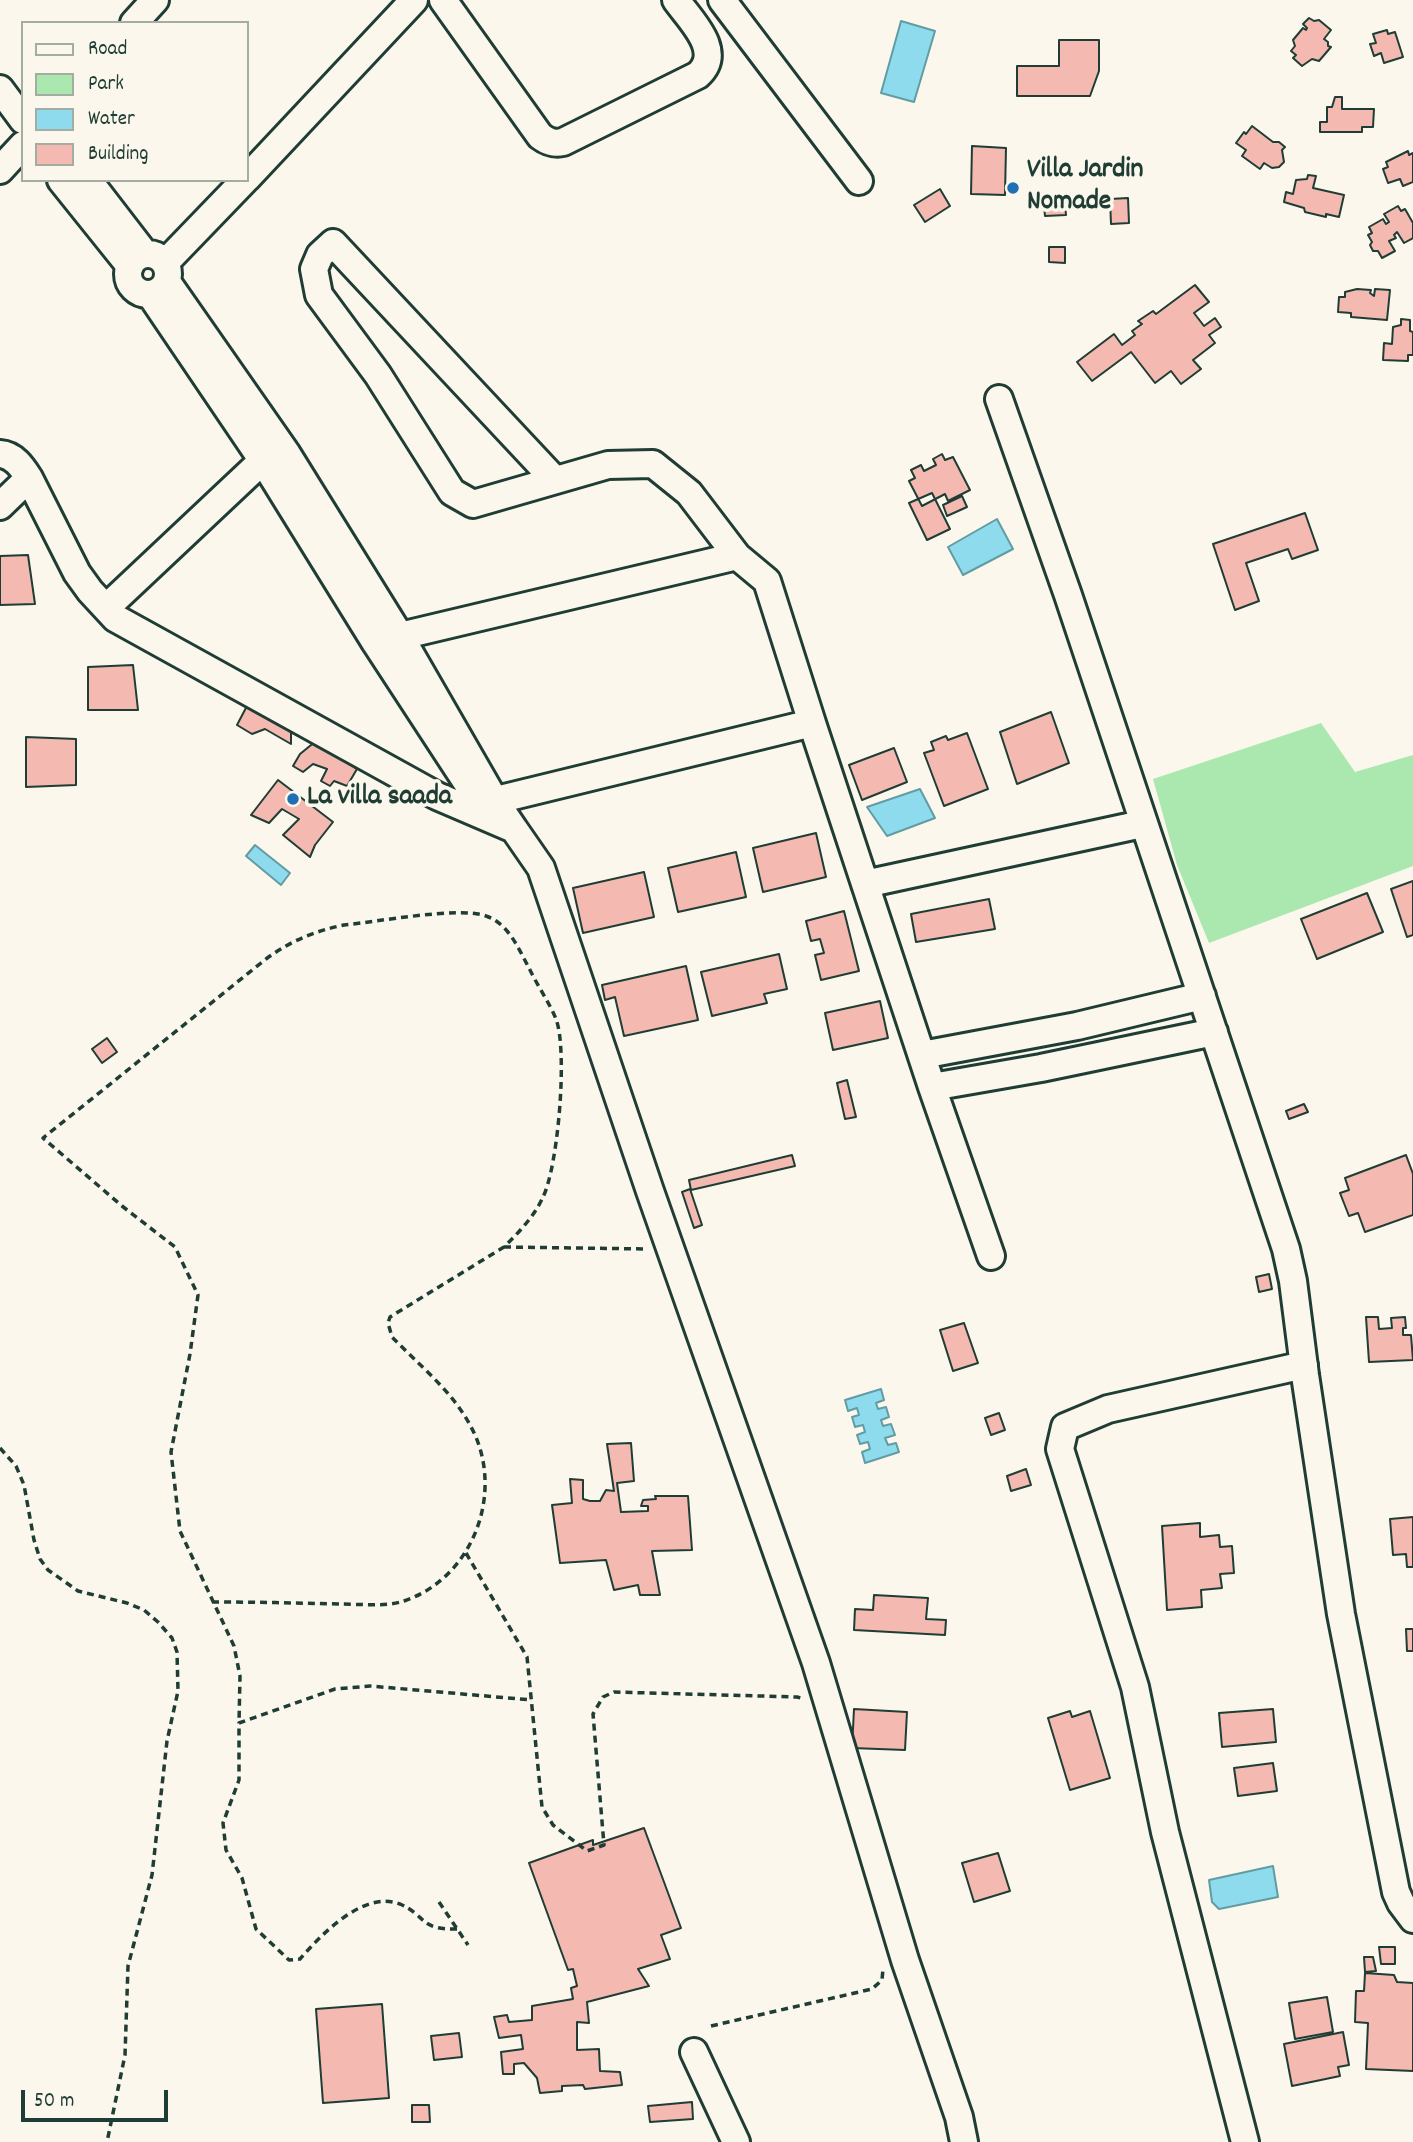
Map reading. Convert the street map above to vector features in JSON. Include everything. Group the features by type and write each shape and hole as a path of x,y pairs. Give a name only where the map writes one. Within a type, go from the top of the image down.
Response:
{"street":[{"path":"136,21 155,0"},
{"path":"248,177 414,0"},
{"path":"443,0 540,136 556,143 576,136 703,71 708,58 706,42 676,0"},
{"path":"722,0 859,181"},
{"path":"0,89 21,117"},
{"path":"0,170 21,147"},
{"path":"63,182 151,272"},
{"path":"89,182 272,452 388,639 486,807 514,829 541,868 670,1249 816,1663 905,1960 959,2117 964,2142"},
{"path":"151,272 243,182"},
{"path":"554,479 333,243 320,256 314,269 320,295 378,375 452,492 473,504 608,465 653,464 689,493 737,556 767,581 932,1087 991,1256"},
{"path":"999,399 1068,595 1142,824 1286,1249 1342,1614 1370,1763 1396,1892 1413,1919"},
{"path":"106,608 272,452"},
{"path":"0,454 15,460 29,478 77,573 90,592 115,618 437,796 486,807 812,723"},
{"path":"0,506 29,478"},
{"path":"388,639 737,556"},
{"path":"865,884 1142,824"},
{"path":"922,1055 1028,1036 1202,996"},
{"path":"932,1087 1041,1068 1214,1032"},
{"path":"1028,1036 1041,1068"},
{"path":"1245,2142 1165,1832 1135,1687 1060,1449 1065,1427 1108,1409 1304,1365"},
{"path":"694,2052 736,2142"}],"path":[{"path":"212,1602 402,1602 443,1578 466,1553 480,1527 486,1486 484,1463 477,1439 456,1404 392,1337 388,1323 390,1317 504,1247 537,1210 550,1181 554,1166 559,1093 560,1041 556,1020 511,935 497,921 477,913 466,912 344,925 307,934 290,942 43,1138 122,1206 175,1247 198,1295 190,1354 171,1452 180,1531 212,1602 234,1646 240,1676 239,1780 223,1823 226,1850 242,1878 256,1929 289,1960 300,1959 324,1932 343,1916 375,1903 398,1903 427,1925 457,1929"},
{"path":"504,1247 670,1249"},
{"path":"0,1448 16,1466 24,1485 34,1540 40,1559 48,1570 78,1591 144,1610 172,1638 177,1652 178,1691 167,1741 152,1875 128,1966 124,2055 107,2142"},
{"path":"466,1553 524,1651 529,1665 542,1807 553,1825 587,1851 604,1845 593,1714 603,1698 614,1692 797,1696 808,1701"},
{"path":"239,1723 335,1689 358,1687 532,1700"},
{"path":"439,1902 468,1945"},
{"path":"711,2026 872,1989 882,1980 882,1964"}],"green space":[{"path":"1321,723 1355,772 1413,755 1413,866 1209,943 1177,865 1153,779"}],"water":[{"path":"901,21 935,31 914,102 881,93"},
{"path":"997,519 1013,549 963,575 948,547"},
{"path":"920,789 935,818 887,836 867,807"},
{"path":"255,845 290,873 281,885 246,856"},
{"path":"881,1389 884,1400 876,1403 878,1409 886,1407 889,1417 881,1420 883,1426 891,1424 895,1435 885,1438 888,1445 896,1443 899,1452 865,1463 862,1452 870,1449 868,1442 860,1444 857,1435 865,1432 863,1425 855,1427 852,1417 859,1415 857,1408 848,1411 845,1400"},
{"path":"1273,1866 1278,1897 1219,1909 1212,1902 1209,1880"}],"building":[{"path":"1309,18 1319,20 1331,30 1324,39 1331,47 1319,61 1312,59 1302,66 1293,58 1296,55 1291,51 1295,46 1293,40 1303,28 1306,30 1303,24"},
{"path":"1387,30 1388,34 1395,32 1403,57 1384,63 1381,53 1374,56 1370,44 1376,43 1373,34"},
{"path":"1059,40 1099,40 1099,71 1090,96 1017,96 1017,66 1059,66"},
{"path":"1335,97 1342,97 1342,109 1374,109 1373,127 1362,127 1362,132 1320,132 1320,122 1327,122 1327,107 1332,107"},
{"path":"1252,126 1273,142 1279,142 1285,147 1282,150 1284,162 1279,167 1272,168 1264,163 1260,169 1242,156 1246,150 1236,143"},
{"path":"972,146 1006,148 1005,195 971,194"},
{"path":"1408,151 1409,155 1413,153 1413,182 1403,186 1400,179 1388,183 1383,169 1388,167 1386,162"},
{"path":"1308,175 1316,176 1313,188 1344,195 1339,217 1305,212 1304,208 1284,202 1286,192 1293,194 1296,180 1307,179"},
{"path":"940,189 950,206 925,222 914,205"},
{"path":"1128,198 1129,223 1111,224 1110,199"},
{"path":"1065,205 1066,215 1045,216 1044,206"},
{"path":"1398,206 1401,211 1405,209 1413,223 1413,238 1404,243 1397,232 1394,235 1396,238 1389,241 1395,251 1382,258 1370,245 1372,242 1368,235 1372,233 1369,227 1383,219 1386,224 1389,222 1384,214"},
{"path":"1049,247 1065,247 1065,263 1049,262"},
{"path":"1195,285 1209,302 1194,313 1204,326 1215,318 1221,327 1209,335 1215,343 1193,360 1201,369 1181,384 1171,371 1155,383 1131,352 1092,381 1077,362 1114,334 1122,345 1135,335 1132,331 1142,324 1138,321 1153,311 1156,314"},
{"path":"1375,289 1390,290 1387,320 1351,317 1351,313 1338,312 1339,297 1345,297 1345,292 1371,290 1370,293 1374,296"},
{"path":"1401,319 1410,320 1413,355 1408,355 1408,361 1383,360 1384,343 1392,344 1393,327 1401,325"},
{"path":"942,454 945,460 953,457 970,490 948,501 945,494 922,506 909,481 915,478 911,470 921,465 924,471 936,465 933,459"},
{"path":"932,493 950,529 927,540 909,503"},
{"path":"962,496 967,507 947,516 943,505"},
{"path":"1305,513 1318,550 1292,559 1288,549 1246,563 1259,601 1235,610 1213,544"},
{"path":"28,555 35,604 0,605 0,556"},
{"path":"133,665 138,710 88,710 88,667"},
{"path":"248,704 291,729 291,744 265,729 252,734 237,725"},
{"path":"1051,712 1069,763 1017,784 1000,732"},
{"path":"967,733 988,789 944,806 924,753 934,750 931,742 946,736 948,740"},
{"path":"26,737 76,739 76,785 26,787"},
{"path":"316,741 357,769 347,786 334,781 330,786 321,781 327,769 313,764 303,772 293,766 300,754"},
{"path":"894,748 907,782 862,800 849,765"},
{"path":"278,780 333,822 315,845 310,857 283,835 299,819 282,809 269,823 251,815"},
{"path":"816,833 826,877 763,892 753,848"},
{"path":"736,852 746,897 678,912 668,868"},
{"path":"644,872 654,917 583,933 573,888"},
{"path":"1413,881 1413,935 1407,937 1391,889"},
{"path":"1367,893 1383,932 1317,959 1301,919"},
{"path":"989,899 995,929 916,942 911,914"},
{"path":"844,911 859,971 821,980 815,955 824,953 820,939 811,941 806,921"},
{"path":"779,954 787,989 764,994 767,1003 712,1016 701,972"},
{"path":"686,966 698,1020 624,1036 615,997 605,1000 602,985"},
{"path":"880,1001 888,1038 833,1050 825,1013"},
{"path":"107,1038 117,1052 102,1063 92,1049"},
{"path":"847,1080 856,1117 845,1119 837,1083"},
{"path":"1304,1104 1308,1112 1289,1119 1286,1111"},
{"path":"792,1155 795,1166 691,1190 689,1180"},
{"path":"1406,1155 1413,1174 1413,1215 1365,1232 1358,1213 1349,1216 1340,1193 1349,1190 1345,1178"},
{"path":"690,1189 702,1225 694,1228 682,1192"},
{"path":"1269,1274 1272,1289 1259,1292 1256,1277"},
{"path":"1366,1317 1378,1317 1379,1329 1392,1328 1391,1318 1405,1317 1406,1328 1403,1328 1403,1335 1411,1335 1413,1360 1369,1362"},
{"path":"964,1323 978,1363 953,1371 940,1330"},
{"path":"999,1413 1005,1430 991,1435 985,1418"},
{"path":"631,1443 634,1481 617,1483 621,1512 648,1511 648,1506 641,1506 643,1500 656,1499 655,1496 688,1496 692,1550 652,1551 660,1595 640,1595 638,1585 614,1590 606,1560 560,1563 552,1505 572,1503 570,1479 583,1480 583,1499 590,1501 600,1501 606,1490 614,1491 607,1444"},
{"path":"1026,1469 1031,1485 1011,1491 1007,1476"},
{"path":"1413,1517 1413,1567 1407,1567 1406,1554 1393,1555 1390,1519"},
{"path":"1200,1523 1200,1537 1219,1535 1220,1547 1232,1546 1234,1573 1220,1574 1222,1588 1201,1590 1202,1607 1167,1610 1162,1526"},
{"path":"874,1595 928,1598 926,1619 946,1620 945,1635 854,1630 855,1609 873,1610"},
{"path":"1406,1629 1413,1629 1413,1651 1407,1651"},
{"path":"854,1709 907,1712 905,1750 852,1748"},
{"path":"1273,1709 1276,1742 1222,1747 1219,1713"},
{"path":"1070,1711 1072,1717 1090,1711 1110,1778 1070,1790 1048,1718"},
{"path":"1273,1763 1277,1791 1238,1796 1234,1768"},
{"path":"644,1828 681,1928 661,1935 670,1959 638,1969 649,1986 587,2002 589,2023 577,2022 577,2050 599,2049 600,2071 620,2072 622,2085 585,2089 583,2085 562,2086 562,2091 540,2093 537,2078 524,2063 514,2064 514,2074 503,2074 501,2052 523,2049 521,2035 499,2038 494,2017 507,2015 509,2022 532,2020 532,2006 573,1999 571,1988 577,1986 573,1969 568,1970 529,1863 593,1840 593,1845"},
{"path":"998,1853 1010,1891 974,1902 962,1863"},
{"path":"1379,1947 1395,1947 1395,1964 1381,1964"},
{"path":"1364,1957 1373,1957 1376,1971 1365,1972"},
{"path":"1365,1973 1394,1975 1397,1982 1413,1983 1413,2071 1366,2069 1368,2023 1355,2022 1356,1991 1364,1991"},
{"path":"1327,1997 1333,2032 1295,2039 1289,2003"},
{"path":"382,2004 389,2098 323,2103 316,2009"},
{"path":"1343,2032 1349,2065 1338,2067 1340,2076 1292,2086 1284,2044"},
{"path":"459,2033 462,2057 434,2060 431,2036"},
{"path":"692,2102 693,2119 650,2122 648,2106"},
{"path":"412,2105 429,2105 430,2122 412,2122"}],"place":[{"name":"Villa Jardin Nomade","path":"1013,188"},
{"name":"La villa saada","path":"293,799"}]}
